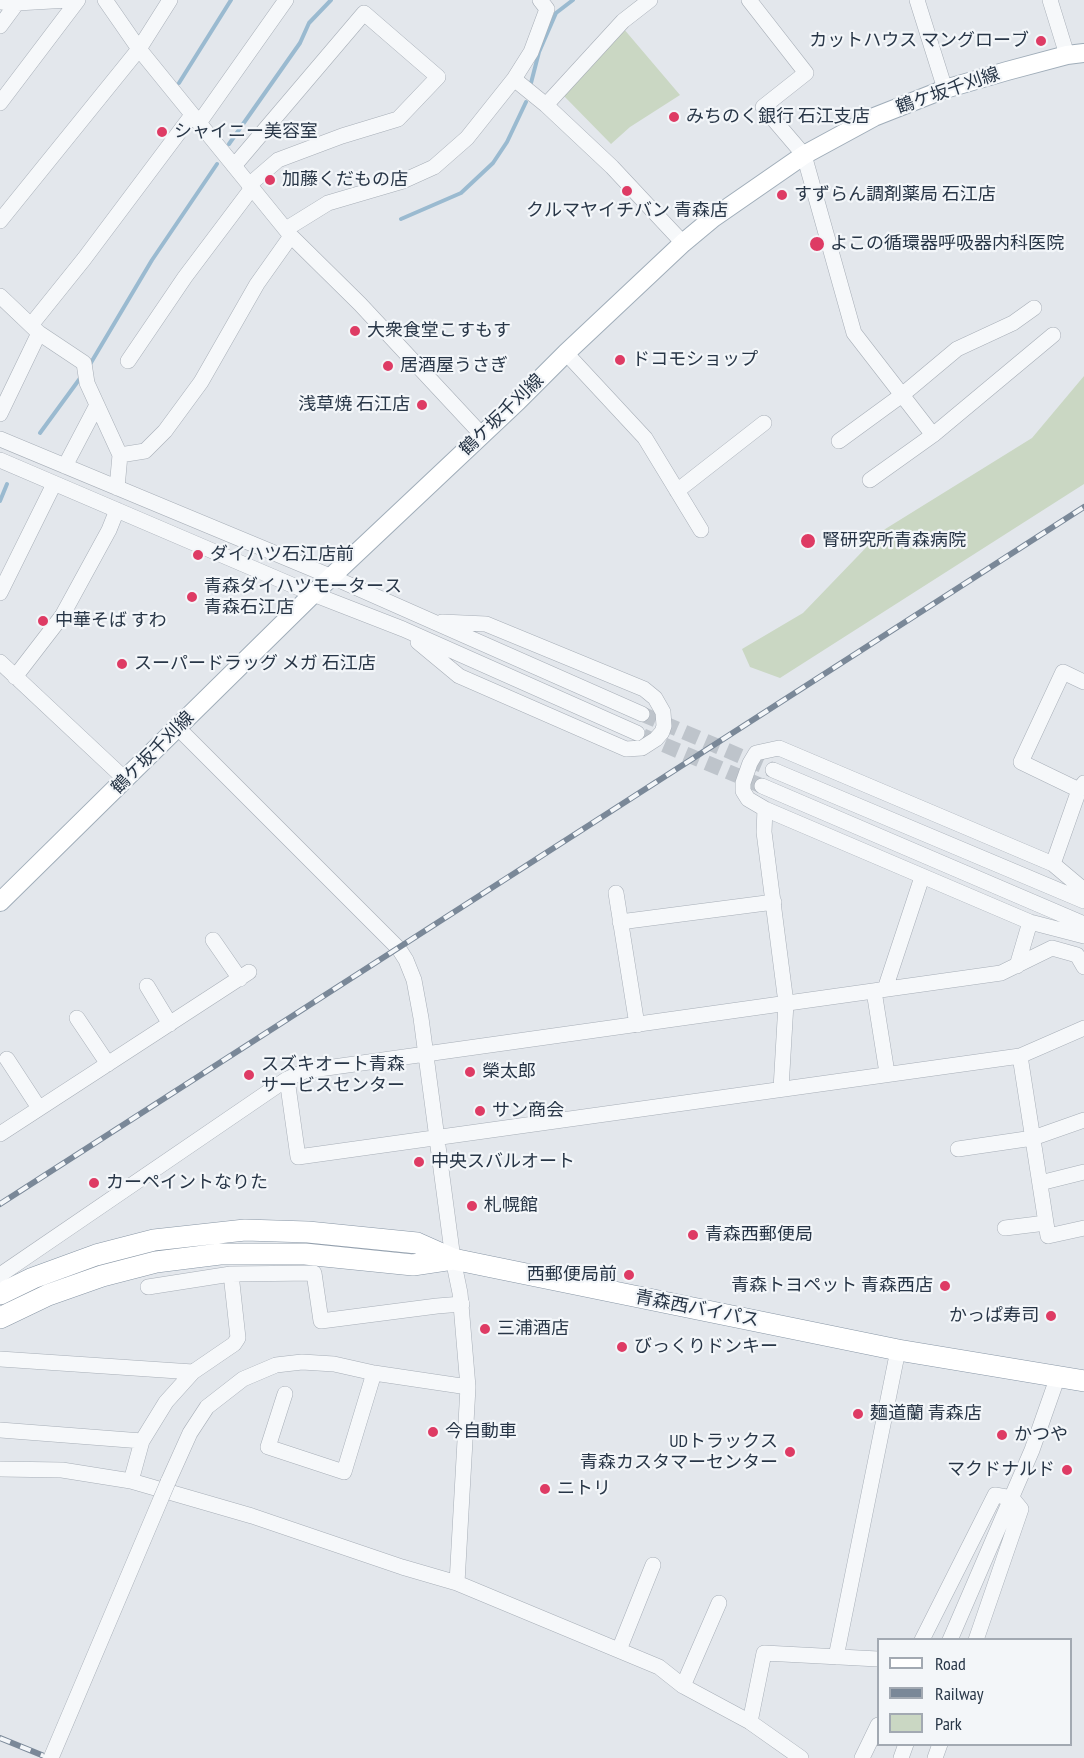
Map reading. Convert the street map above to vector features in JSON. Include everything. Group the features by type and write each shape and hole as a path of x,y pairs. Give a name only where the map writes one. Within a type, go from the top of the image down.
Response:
{"highway":[{"name":"青森西バイパス","path":"0,1294 33,1278 96,1255 154,1240 245,1230 308,1232 417,1243 453,1259 898,1350 1084,1381"},
{"name":"青森西バイパス","path":"0,1318 48,1295 102,1276 156,1262 220,1254 305,1254 413,1265 453,1259"}],"main road":[{"name":"鶴ケ坂千刈線","path":"0,902 313,594 683,243 713,218 804,154 874,117 945,89 1076,54"}],"street":[{"path":"0,2 69,0"},
{"path":"0,103 78,0"},
{"path":"105,0 139,49 288,233 360,304 482,435"},
{"path":"0,220 139,49 170,0"},
{"path":"0,414 35,329 84,259 196,119 286,0"},
{"path":"120,455 145,451 165,431 201,382 288,233 328,203 403,181 434,167 467,138 514,79 531,52 547,9 540,0"},
{"path":"546,105 623,21 650,0"},
{"path":"748,0 806,73 763,107 804,154 854,333 933,435"},
{"path":"917,0 945,89"},
{"path":"1050,0 1076,54"},
{"path":"0,26 17,3"},
{"path":"128,361 250,186 278,160 342,136 398,119 438,77 364,14 234,166"},
{"path":"514,79 546,105 612,167 683,243"},
{"path":"0,296 35,329 85,370 97,405 120,455 117,488"},
{"path":"839,441 902,395 957,349 1013,323 1034,308"},
{"path":"870,480 933,435 1053,335"},
{"path":"566,353 645,438 701,530"},
{"path":"64,466 97,405"},
{"path":"677,491 764,423"},
{"path":"0,439 332,577 642,714"},
{"path":"0,460 313,594 403,629 637,733"},
{"path":"0,593 54,484"},
{"path":"15,676 62,616 109,530 117,510"},
{"path":"403,629 459,676 626,749 642,748 662,732 663,712 656,698 644,689 486,624 430,621"},
{"path":"0,662 126,780"},
{"path":"1053,864 1082,786 1021,762 1063,672 1084,682"},
{"path":"178,728 399,949 414,980 438,1138 453,1259 462,1304 468,1387 457,1583"},
{"path":"1084,890 1053,864 779,748 756,753 743,783 743,791 748,799 765,809 1030,922 1084,936"},
{"path":"773,770 1084,901"},
{"path":"762,786 1084,924"},
{"path":"765,809 764,832 786,1003 781,1089"},
{"path":"887,1073 880,990 922,877"},
{"path":"616,893 637,1025"},
{"path":"620,922 774,902"},
{"path":"1017,966 1030,922"},
{"path":"0,1134 245,975 213,940"},
{"path":"0,1275 287,1079 305,1071 1001,973 1052,948 1077,955 1084,967"},
{"path":"147,986 170,1024"},
{"path":"77,1018 108,1064"},
{"path":"287,1079 298,1157 1020,1056 1084,1028"},
{"path":"1020,1056 1048,1236 1084,1228"},
{"path":"7,1059 39,1108"},
{"path":"958,1149 1034,1138 1084,1120"},
{"path":"1040,1184 1084,1172"},
{"path":"1005,1228 1046,1223"},
{"path":"148,1287 231,1274 314,1273 321,1321 462,1304"},
{"path":"131,1481 142,1441 166,1402 193,1372 234,1344 238,1338 231,1274"},
{"path":"836,1656 898,1350"},
{"path":"0,1359 193,1372"},
{"path":"51,1758 168,1482 190,1433 207,1407 243,1379 276,1365 302,1362 334,1364 374,1373 468,1387"},
{"path":"285,1394 268,1446 344,1472 374,1373"},
{"path":"951,1638 1032,1450 1058,1376"},
{"path":"0,1430 142,1441"},
{"path":"0,1469 62,1470 131,1481 252,1516 402,1567 457,1583 659,1667 683,1686 750,1722 801,1758"},
{"path":"923,1638 995,1495 1012,1498 1021,1509 977,1638"},
{"path":"619,1650 653,1565"},
{"path":"683,1686 719,1603"},
{"path":"750,1722 764,1653 877,1659"},
{"path":"862,1758 877,1729"}],"green space":[{"path":"623,28 680,95 630,127 611,144 563,95"},
{"path":"1084,376 1084,484 780,678 750,667 742,649 803,613 882,531 1032,438"}],"waterway":[{"path":"179,83 231,0"},
{"path":"229,144 300,43 309,23 331,0"},
{"path":"531,83 539,52 556,13 573,0"},
{"path":"401,219 461,193 493,163 507,142 526,102"},
{"path":"89,366 152,260 217,164"},
{"path":"40,433 81,377"},
{"path":"0,501 7,484"}],"tunnel":[{"path":"642,714 773,770"},
{"path":"643,736 762,786"}],"railway":[{"path":"0,1204 1084,507"},
{"path":"0,1738 49,1758"}],"place":[{"name":"カットハウス マングローブ","path":"1041,41"},
{"name":"みちのく銀行 石江支店","path":"674,117"},
{"name":"シャイニー美容室","path":"162,132"},
{"name":"加藤くだもの店","path":"270,180"},
{"name":"クルマヤイチバン 青森店","path":"627,191"},
{"name":"すずらん調剤薬局 石江店","path":"782,195"},
{"name":"よこの循環器呼吸器内科医院","path":"817,244"},
{"name":"大衆食堂こすもす","path":"355,331"},
{"name":"ドコモショップ","path":"620,360"},
{"name":"居酒屋うさぎ","path":"388,366"},
{"name":"浅草焼 石江店","path":"422,405"},
{"name":"腎研究所青森病院","path":"808,541"},
{"name":"ダイハツ石江店前","path":"198,555"},
{"name":"青森ダイハツモータース 青森石江店","path":"192,597"},
{"name":"中華そば すわ","path":"43,621"},
{"name":"スーパードラッグ メガ 石江店","path":"122,664"},
{"name":"榮太郎","path":"470,1072"},
{"name":"スズキオート青森 サービスセンター","path":"249,1075"},
{"name":"サン商会","path":"480,1111"},
{"name":"中央スバルオート","path":"419,1162"},
{"name":"カーペイントなりた","path":"94,1183"},
{"name":"札幌館","path":"472,1206"},
{"name":"青森西郵便局","path":"693,1235"},
{"name":"西郵便局前","path":"629,1275"},
{"name":"青森トヨペット 青森西店","path":"945,1286"},
{"name":"かっぱ寿司","path":"1051,1316"},
{"name":"三浦酒店","path":"485,1329"},
{"name":"びっくりドンキー","path":"622,1347"},
{"name":"麺道蘭 青森店","path":"858,1414"},
{"name":"今自動車","path":"433,1432"},
{"name":"かつや","path":"1002,1435"},
{"name":"UDトラックス 青森カスタマーセンター","path":"790,1452"},
{"name":"マクドナルド","path":"1067,1470"},
{"name":"ニトリ","path":"545,1489"}]}
